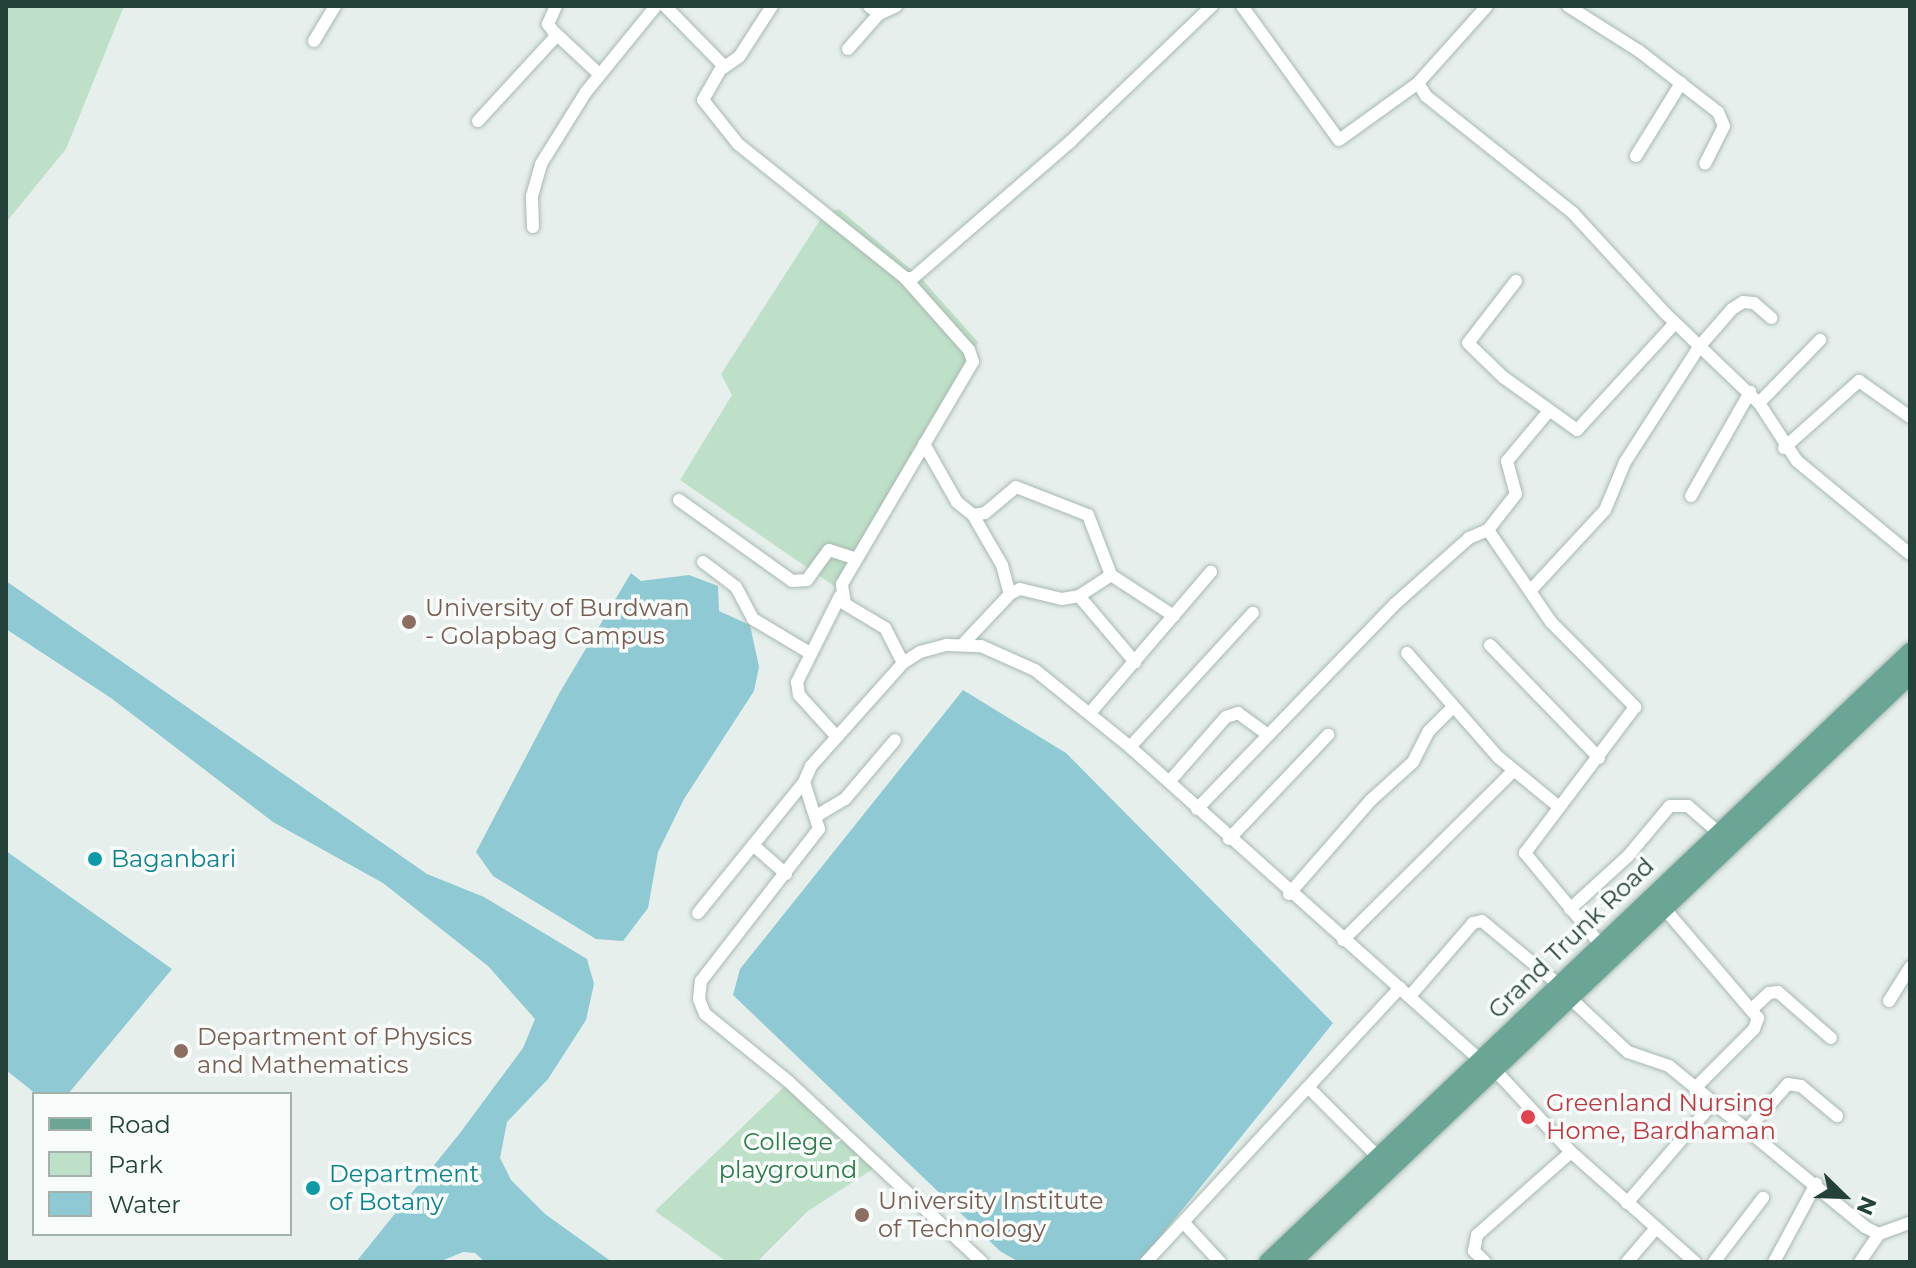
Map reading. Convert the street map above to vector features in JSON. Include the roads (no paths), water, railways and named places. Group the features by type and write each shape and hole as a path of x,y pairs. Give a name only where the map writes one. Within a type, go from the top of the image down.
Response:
{"main road":[{"name":"Grand Trunk Road","path":"1564,991 1600,944 1910,652"},
{"name":"Grand Trunk Road","path":"1268,1262 1378,1157 1487,1064 1564,991 1664,908 1910,675"},
{"name":"Grand Trunk Road","path":"1299,1260 1487,1064"}],"street":[{"path":"314,41 335,6"},
{"path":"556,6 548,24 600,75"},
{"path":"533,227 532,196 541,164 600,75 656,6"},
{"path":"665,6 723,68"},
{"path":"772,6 739,57 723,68 703,100 738,144 905,278 969,350 973,362 854,558 840,596 797,682 799,695 837,737"},
{"path":"848,49 874,10 896,6"},
{"path":"905,278 913,278 1071,141 1212,6"},
{"path":"1242,6 1339,140 1418,83 1487,6"},
{"path":"1568,6 1681,83 1723,118 1705,164"},
{"path":"478,121 557,35"},
{"path":"1418,83 1426,96 1557,198 1675,323 1750,392 1784,448 1910,554"},
{"path":"1636,156 1681,83"},
{"path":"1516,281 1468,343 1567,427 1586,425 1675,323"},
{"path":"1531,590 1605,510 1625,462 1699,347 1743,302 1754,303 1771,318"},
{"path":"1759,403 1820,340"},
{"path":"1784,448 1859,381 1910,417"},
{"path":"1691,496 1750,392"},
{"path":"1197,809 1395,604 1469,538 1488,530 1516,494 1507,461 1548,412"},
{"path":"924,444 957,502 973,515 1002,565 1010,594"},
{"path":"973,515 985,513 1016,487 1073,506 1094,524 1111,575 1174,616"},
{"path":"679,500 792,581 807,580 829,550 854,558"},
{"path":"1488,530 1551,622 1635,707 1525,853 1600,944"},
{"path":"703,562 736,587 753,619 810,653"},
{"path":"1090,713 1211,572"},
{"path":"962,645 1010,594 1020,589 1062,599 1079,596 1111,575"},
{"path":"840,596 885,628 903,663"},
{"path":"1079,596 1135,662"},
{"path":"1130,747 1253,613"},
{"path":"698,913 837,737 903,663 920,652 962,645 1011,655 1090,713 1130,747 1289,894 1487,1064 1571,1152 1695,1262"},
{"path":"1490,645 1599,758"},
{"path":"1407,653 1513,771 1559,807"},
{"path":"1289,894 1371,800 1413,762 1429,731 1453,707"},
{"path":"1169,782 1226,717 1238,713 1268,735"},
{"path":"1229,839 1328,735"},
{"path":"818,815 845,799 895,740"},
{"path":"1343,940 1513,771"},
{"path":"804,782 818,815 819,829 701,981 699,999 705,1014 789,1082 982,1262"},
{"path":"1570,909 1622,862 1670,806 1688,806 1718,832"},
{"path":"753,845 786,874"},
{"path":"1664,908 1753,1008 1758,1018 1754,1029 1695,1088"},
{"path":"1146,1262 1309,1088 1473,923 1482,921 1564,991 1628,1052 1669,1066 1745,1132 1879,1234"},
{"path":"1889,1001 1910,967"},
{"path":"1753,1008 1769,993 1778,992 1831,1038"},
{"path":"1745,1132 1788,1084 1801,1086 1837,1116"},
{"path":"1309,1088 1378,1157"},
{"path":"1627,1203 1713,1103"},
{"path":"1485,1262 1474,1251 1477,1235 1571,1152"},
{"path":"1774,1262 1816,1184"},
{"path":"1714,1262 1763,1198"},
{"path":"1184,1223 1220,1262"},
{"path":"1860,1262 1879,1234 1910,1223"},
{"path":"1627,1262 1656,1228"}],"water":[{"path":"631,573 641,581 689,575 718,586 719,611 750,625 759,667 754,691 684,799 658,852 648,908 623,941 596,939 493,876 476,852 560,692"},
{"path":"6,581 427,874 484,897 587,959 594,984 586,1020 548,1079 507,1122 500,1158 511,1180 545,1214 612,1262 485,1262 475,1253 463,1252 439,1262 356,1262 460,1133 523,1048 535,1019 488,966 383,883 273,822 111,698 6,629"},
{"path":"963,690 1066,753 1333,1023 1140,1262 1019,1262 1000,1251 733,995 740,969"},
{"path":"6,851 172,969 70,1092 34,1092 6,1070"}],"place":[{"name":"University of Burdwan - Golapbag Campus","path":"409,622"},
{"name":"Baganbari","path":"95,859"},
{"name":"Department of Physics and Mathematics","path":"181,1051"},
{"name":"Greenland Nursing Home, Bardhaman","path":"1528,1117"},
{"name":"Department of Botany","path":"313,1188"},
{"name":"University Institute of Technology","path":"862,1215"}],"park label":[{"name":"College playground","path":"788,1156"}]}
